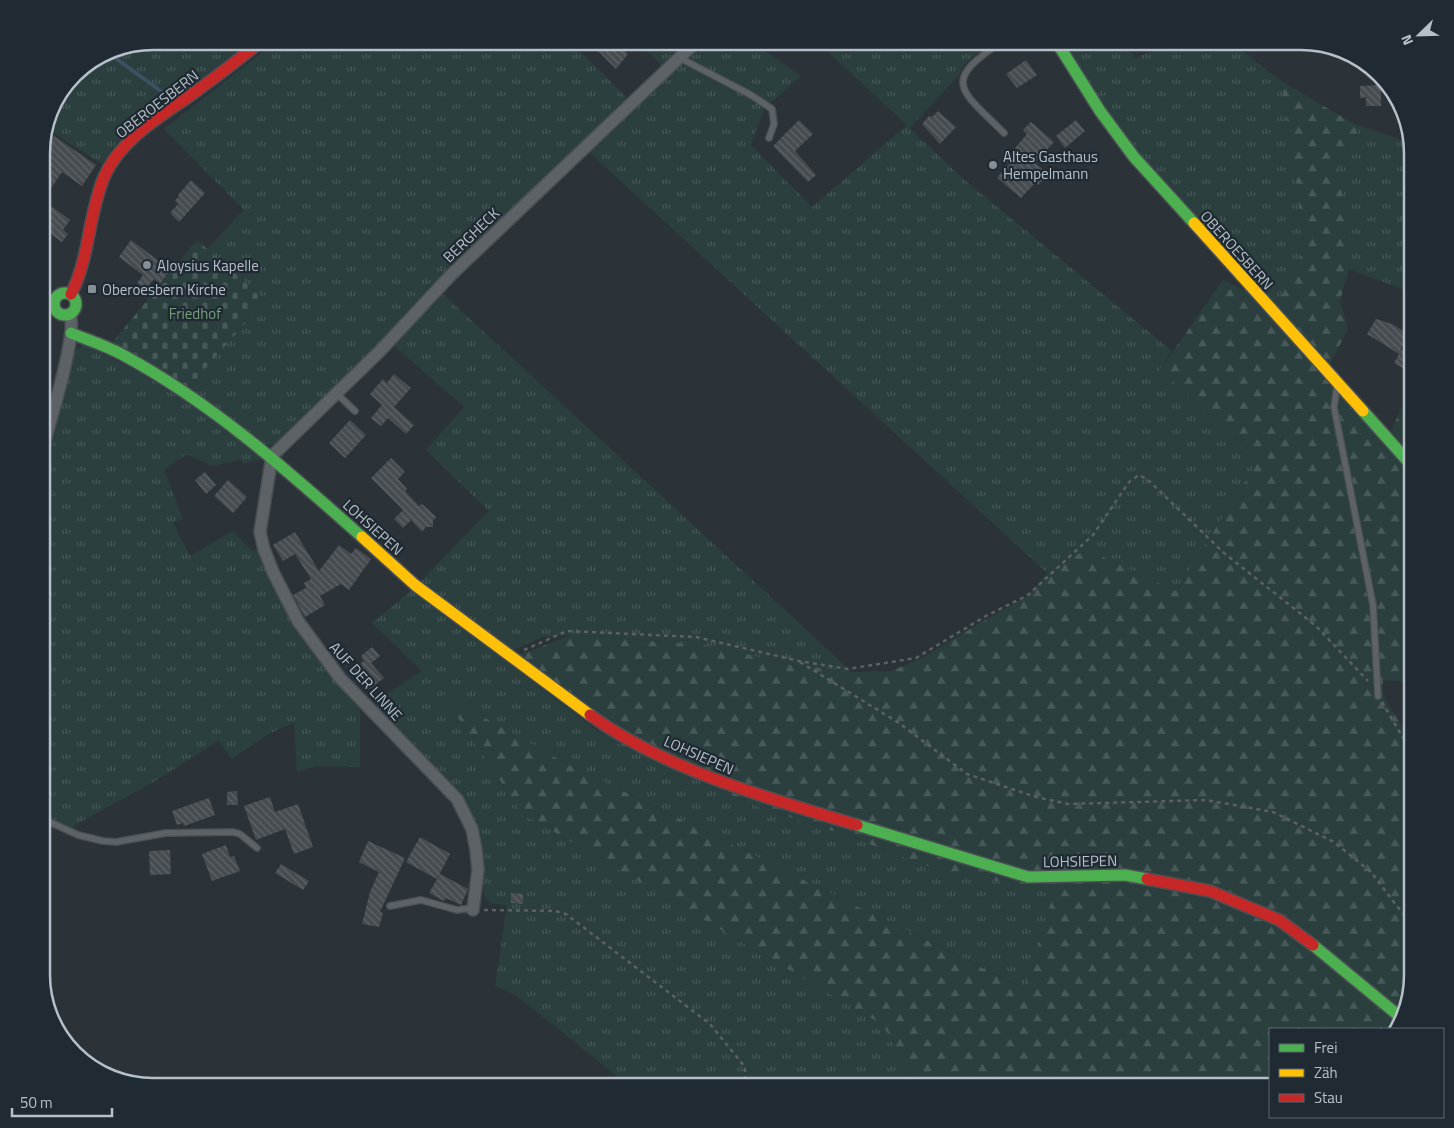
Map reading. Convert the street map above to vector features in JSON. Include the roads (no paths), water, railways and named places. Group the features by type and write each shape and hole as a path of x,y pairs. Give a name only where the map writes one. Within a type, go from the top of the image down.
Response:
{"street":[{"name":"OBEROESBERN","path":"71,294 80,279 84,265 100,188 115,159 129,142 249,50"},
{"name":"BERGHECK","path":"272,456 380,351 451,275 686,50"},
{"name":"OBEROESBERN","path":"1062,50 1100,111 1134,157 1404,456"},
{"path":"59,294 71,294 76,303 74,311 70,314 57,312 54,304 59,294"},
{"path":"50,303 54,304"},
{"path":"50,421 71,333 73,321 70,314"},
{"name":"LOHSIEPEN","path":"71,333 123,355 207,408 272,456 415,585 506,655 620,738 743,791 1028,877 1125,875 1210,891 1279,920 1333,960 1396,1014"},
{"name":"AUF DER LINNE","path":"272,456 260,532 273,572 298,621 340,678 457,799 472,829 476,850 478,870 473,909"}],"lane":[{"path":"990,50 968,66 963,76 962,87 968,97 1004,133"},
{"path":"678,57 772,108 774,124 769,138"},
{"path":"1337,382 1334,406 1373,606 1378,696"},
{"path":"337,394 355,411"},
{"path":"50,822 78,835 116,842 166,833 233,832 240,834 257,848"},
{"path":"390,906 421,900 456,910 473,909"}],"waterway":[{"path":"115,57 165,94"}],"place":[{"name":"Altes Gasthaus Hempelmann","path":"993,165"},
{"name":"Aloysius Kapelle","path":"147,265"},
{"name":"Oberoesbern Kirche","path":"92,289"}],"park label":[{"name":"Friedhof","path":"195,313"}]}
